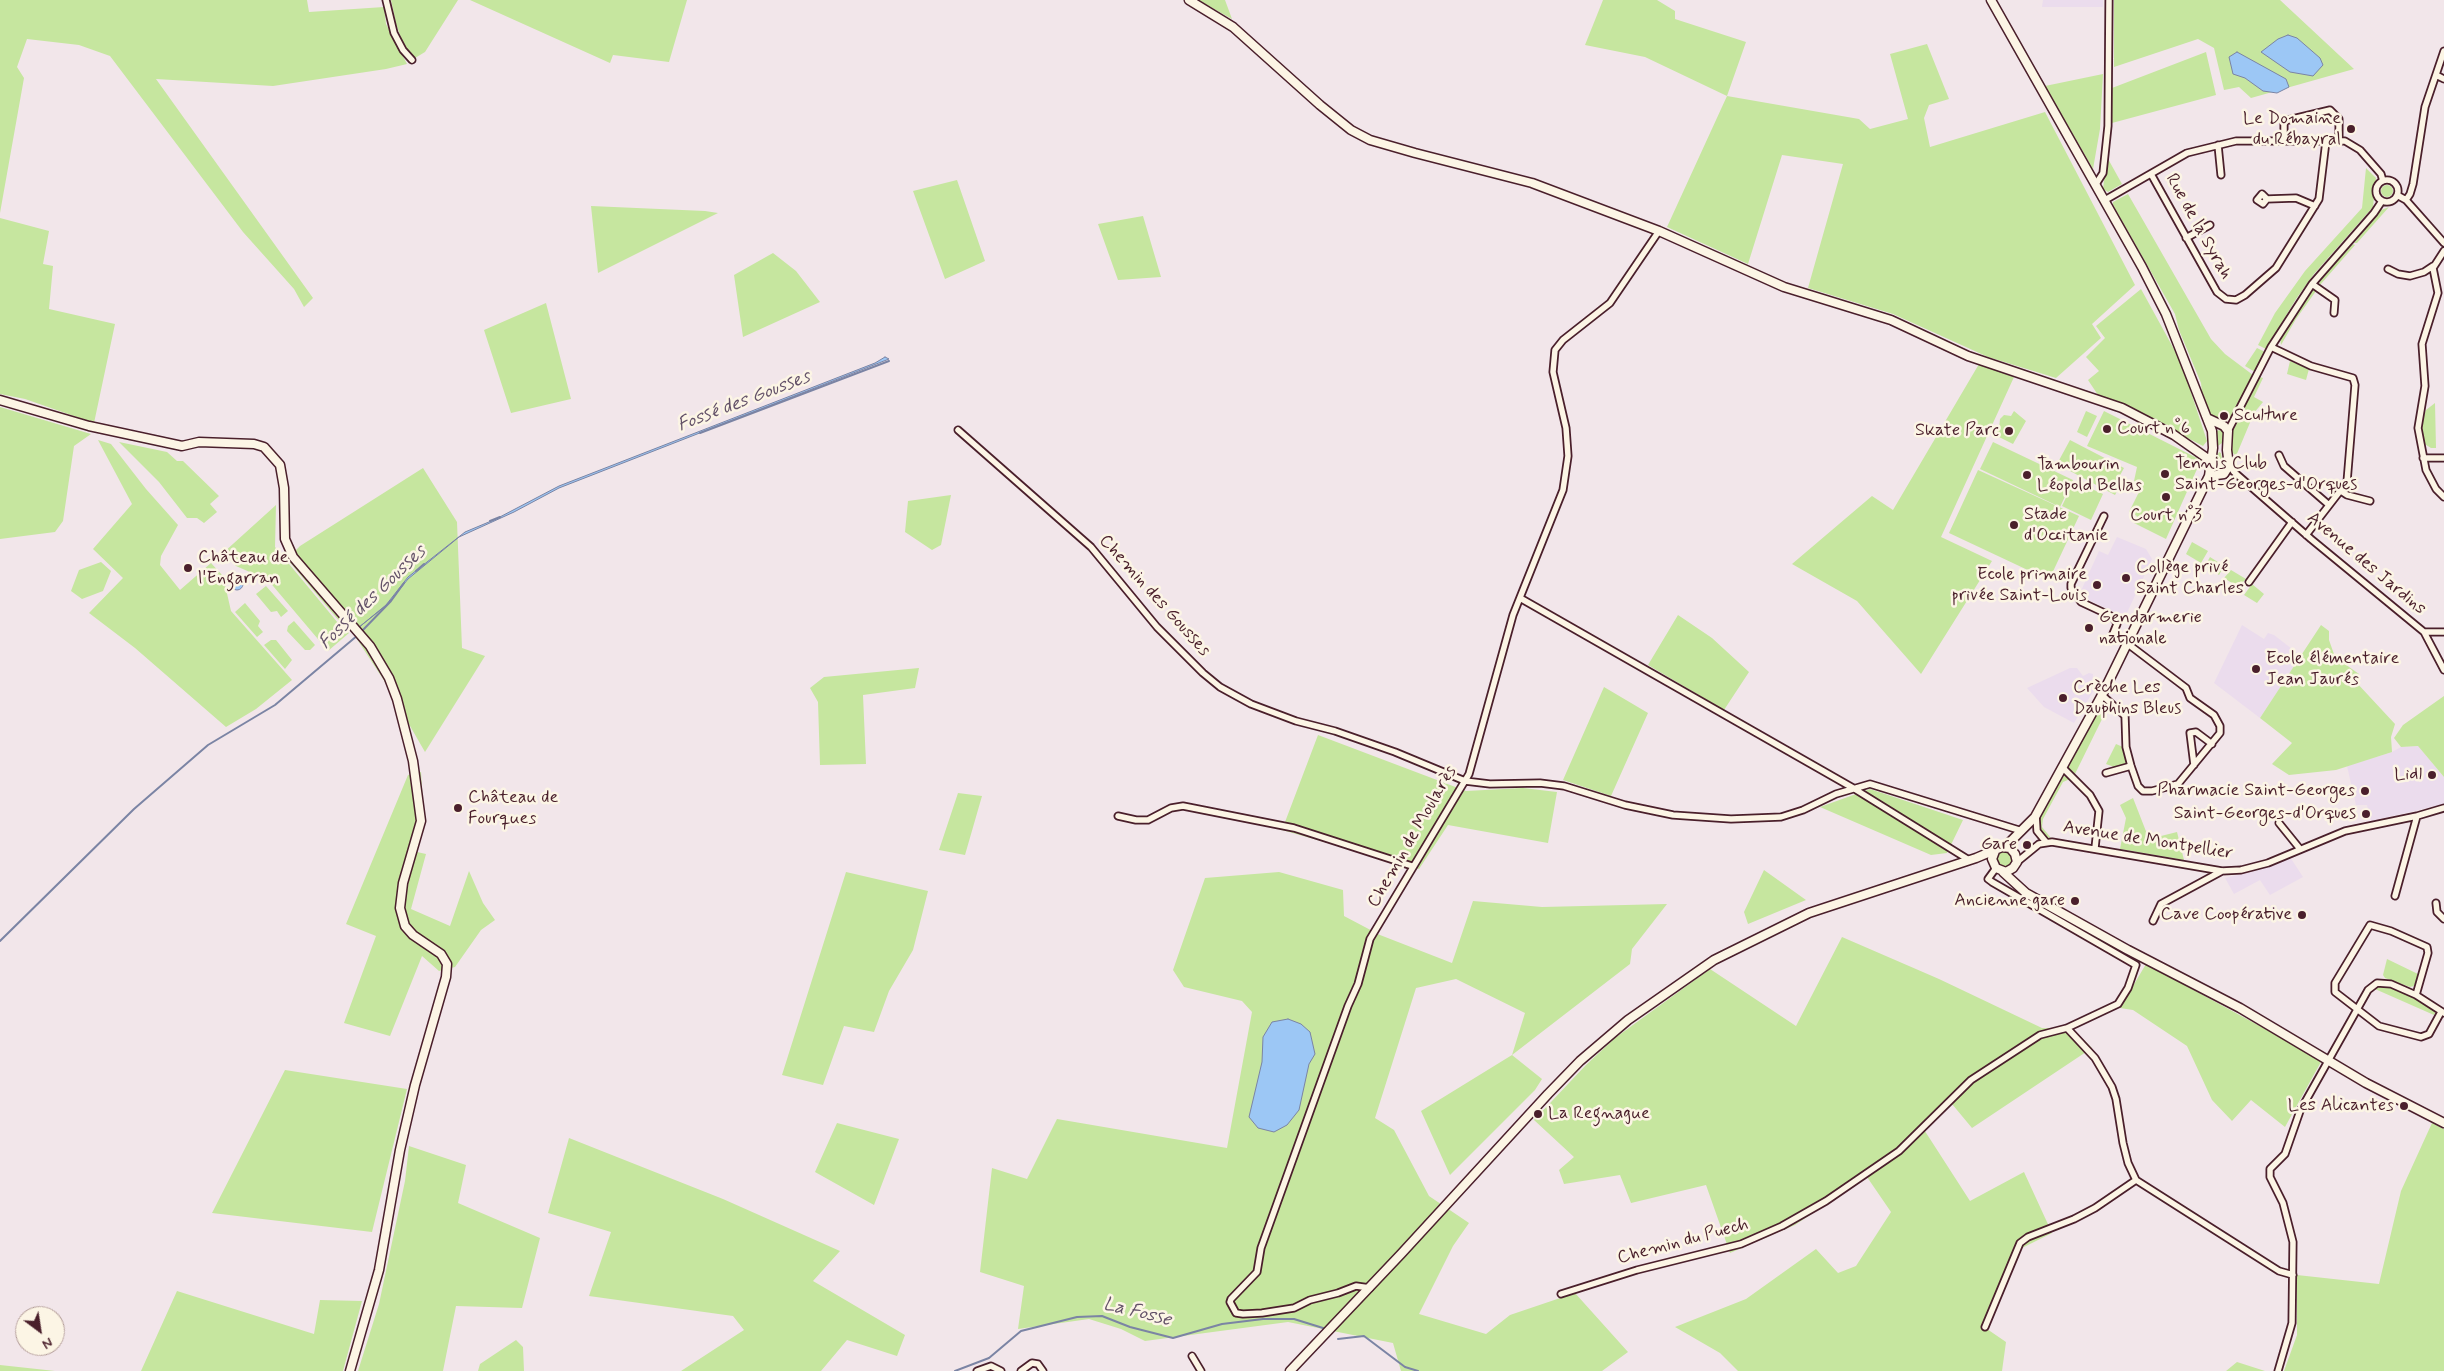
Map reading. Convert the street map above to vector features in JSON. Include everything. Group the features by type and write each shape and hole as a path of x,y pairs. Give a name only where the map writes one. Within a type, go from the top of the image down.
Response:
{"street":[{"path":"386,0 394,33 403,50 412,60"},
{"path":"1189,0 1233,27 1351,130 1370,140 1415,154 1532,183 1658,231 1784,287 1891,320 1968,356 2122,408 2174,435 2199,451 2212,470"},
{"path":"1990,0 2105,200 2166,314 2212,431 2213,450 2212,470 2128,644 2063,768 2036,815 2020,833 2013,856 2014,881"},
{"path":"2096,184 2103,172 2108,126 2109,0"},
{"path":"2406,200 2411,192 2425,107 2444,51"},
{"path":"2436,75 2444,79"},
{"path":"2284,141 2284,121 2330,110 2333,110 2339,119 2339,140"},
{"path":"2105,200 2187,153 2236,140 2339,140 2349,143 2360,150 2381,174 2383,181"},
{"name":"Rue de la Syrah","path":"2151,174 2217,292 2226,299 2236,300 2245,295 2276,268 2320,199 2326,141"},
{"path":"2218,145 2221,176"},
{"path":"2383,181 2390,181 2396,185 2397,195 2389,202 2382,201 2377,196 2376,189 2383,181"},
{"path":"2397,195 2406,200 2444,243"},
{"path":"2267,198 2296,198 2315,206"},
{"path":"2212,431 2224,428 2236,418 2271,347 2312,284 2374,213 2382,201"},
{"path":"2186,238 2210,225"},
{"name":"Chemin de Moularès","path":"1370,1288 1356,1286 1338,1294 1310,1300 1294,1308 1262,1313 1243,1314 1236,1312 1230,1302 1256,1272 1261,1248 1348,1006 1358,984 1370,939 1392,905 1412,866 1465,781 1509,628 1561,495 1568,456 1566,428 1553,372 1555,350 1568,335 1610,303 1658,231"},
{"path":"2388,269 2398,274 2410,276 2424,272 2444,252"},
{"path":"2433,265 2432,270 2438,289 2437,300 2422,344 2425,391 2418,428 2423,458 2430,478 2444,497"},
{"path":"2312,284 2335,300 2334,313"},
{"path":"2271,347 2311,366 2352,378 2355,385 2348,477 2341,491 2306,534"},
{"path":"0,400 89,426 182,446 199,442 254,444 264,447 280,465 284,488 285,538 293,557 370,646 389,678 397,699 413,761 421,821 404,883 400,908 405,926 413,935 440,954 446,964 446,977 415,1085 400,1150 380,1270 350,1371"},
{"path":"2207,417 2224,428 2230,469 2212,470"},
{"name":"Chemin des Gousses","path":"958,430 1091,547 1157,627 1220,687 1251,704 1296,721 1335,731 1396,752 1465,781 1490,784 1533,783 1564,786 1642,810 1679,816 1715,819 1766,818 1793,814 1853,788"},
{"path":"2199,451 2213,450"},
{"path":"2279,455 2284,466 2329,505"},
{"path":"2423,458 2444,458"},
{"name":"Avenue des Jardins","path":"2230,469 2424,632 2444,670"},
{"path":"2341,491 2347,495 2370,501"},
{"path":"2104,516 2071,584 2071,588 2081,602 2111,616 2115,620 2117,624 2112,636"},
{"path":"2249,582 2292,522"},
{"path":"1520,598 1853,788 1972,859 1997,868 2021,889 2035,898 2128,950 2240,1008 2366,1082 2444,1123"},
{"path":"2424,632 2444,632"},
{"path":"2102,695 2126,719 2126,747 2131,766 2138,786 2148,792 2178,784 2220,733 2218,720 2190,698 2186,688 2128,644"},
{"path":"2194,765 2190,734 2196,732 2212,744"},
{"path":"2106,773 2131,766"},
{"path":"2063,768 2090,795 2099,811 2095,848"},
{"path":"1853,788 1870,784 2020,833"},
{"path":"1118,816 1136,820 1148,820 1171,808 1183,806 1294,828 1412,866"},
{"name":"Avenue de Montpellier","path":"2013,856 2046,842 2095,848 2222,871 2256,867 2345,831 2417,816 2444,808"},
{"name":"Avenue de Montpellier","path":"2036,815 2037,831 2046,842"},
{"path":"2395,896 2417,816"},
{"path":"2279,823 2300,849"},
{"path":"1290,1371 1370,1288 1548,1094 1588,1054 1628,1020 1714,960 1782,925 1838,902 1995,851 2013,856"},
{"path":"1995,851 1992,857 1997,868"},
{"path":"1997,868 2013,856"},
{"name":"Chemin du Puech","path":"1561,1294 1628,1272 1741,1244 1800,1217 1826,1202 1899,1151 1971,1080 2040,1035 2066,1028 2118,1004 2128,988 2136,965 1992,882 1988,879 1997,868"},
{"path":"2153,921 2161,904 2222,871"},
{"path":"2436,903 2438,912 2444,919"},
{"path":"2278,1371 2292,1323 2292,1234 2283,1203 2269,1173 2270,1169 2285,1154 2300,1110 2330,1060 2356,1009 2365,993 2377,983 2391,984 2416,995 2443,1012 2429,1034 2421,1037 2379,1026 2356,1009 2337,994 2334,988 2370,925 2391,931 2427,947 2428,953 2416,995"},
{"path":"2066,1028 2095,1058 2112,1087 2126,1156 2136,1180 2271,1267 2293,1275"},
{"path":"1985,1327 2020,1243 2028,1236 2074,1219 2095,1208 2136,1180"},
{"path":"1192,1356 1201,1371"},
{"path":"1021,1371 1032,1363 1038,1364 1043,1371"},
{"path":"977,1371 991,1366 1000,1371"}],"shaded area":[{"path":"2043,0 2103,0 2103,7 2042,7"},
{"name":"Collège privé Saint Charles","path":"2117,537 2146,549 2152,559 2125,617 2091,601 2080,593 2099,551 2108,555"},
{"name":"Ecole élémentaire Jean Jaurés","path":"2242,625 2264,639 2268,633 2274,635 2301,656 2260,718 2214,683"},
{"name":"Crèche Les Dauphins Bleus","path":"2070,668 2077,668 2083,676 2089,673 2093,674 2092,683 2094,690 2074,723 2044,707 2027,688"},
{"path":"2418,746 2444,777 2444,804 2371,821 2367,805 2356,805 2347,766 2392,752 2401,747"},
{"path":"2290,857 2303,877 2270,895 2260,880 2234,894 2225,878 2252,872"}],"green space":[{"path":"0,0 307,0 309,12 384,7 386,24 407,64 386,69 273,86 156,79 313,298 304,307 294,289 243,232 110,56 79,45 27,39 17,67 24,78 0,213"},
{"path":"391,0 458,0 425,52 415,58 404,46 396,24"},
{"path":"470,0 687,0 669,62 613,55 610,63"},
{"path":"1198,0 1225,0 1232,19"},
{"path":"1603,0 1657,0 1675,11 1675,19 1746,42 1727,96 1645,57 1585,45"},
{"path":"2114,0 2280,0 2354,69 2251,98 2239,87 2224,90 2214,48 2198,39 2114,67"},
{"path":"1927,44 1949,99 1929,105 1924,118 1930,147 2045,112 2135,285 2092,324 2101,338 2056,378 1988,357 1893,314 1808,288 1843,164 1782,155 1748,264 1667,227 1727,96 1859,119 1870,129 1908,119 1890,54"},
{"path":"2206,52 2216,95 2112,123 2112,88"},
{"path":"2103,74 2100,129 2093,169 2045,86"},
{"path":"2107,157 2122,184 2108,192 2103,189"},
{"path":"2366,168 2376,178 2373,207 2314,274 2296,299 2266,349 2258,345 2275,313 2305,271 2362,208"},
{"path":"957,180 985,261 945,279 913,191"},
{"path":"2389,185 2392,186 2392,196 2385,197 2382,196 2381,189 2382,186"},
{"path":"2128,194 2211,339 2225,354 2253,375 2239,407 2227,421 2223,422 2212,417 2207,411 2203,401 2201,383 2179,330 2175,314 2113,205 2113,202"},
{"path":"591,206 705,211 718,213 598,273"},
{"path":"2389,207 2357,243 2354,243 2381,210"},
{"path":"1143,216 1161,277 1118,280 1098,224"},
{"path":"0,218 49,231 43,264 53,266 49,309 115,324 94,423 25,399 0,394"},
{"path":"2353,244 2355,245 2320,285 2319,281"},
{"path":"773,253 796,271 820,302 743,337 734,275"},
{"path":"2141,289 2181,362 2207,441 2203,446 2128,407 2098,395 2088,380 2099,371 2086,357 2105,338 2096,326"},
{"path":"2313,290 2316,291 2296,319 2281,345 2280,337"},
{"path":"546,303 571,399 511,413 484,330"},
{"path":"2257,348 2265,352 2255,372 2245,366"},
{"path":"2290,361 2309,369 2306,380 2287,374"},
{"path":"1979,364 2014,377 1941,537 1992,561 1921,674 1857,601 1792,564 1872,496 1893,510"},
{"path":"2259,377 2263,378 2254,397 2263,402 2254,413 2236,456 2231,451 2233,431"},
{"path":"2435,403 2436,448 2431,448 2423,443 2421,424 2426,410"},
{"path":"0,407 91,434 74,446 63,521 55,532 0,539"},
{"name":"Skate Parc","path":"2014,411 2026,421 2013,444 1995,435 1999,428 2000,419 2004,415 2011,416"},
{"path":"2086,411 2097,416 2087,437 2077,432"},
{"name":"Tennis Club Saint-Georges-d'Orques","path":"2104,411 2201,460 2166,539 2134,523 2137,516 2129,512 2142,486 2134,481 2137,467 2087,446"},
{"path":"2221,430 2224,433 2222,443 2218,446 2216,431"},
{"path":"98,440 111,444 146,489 178,525 161,556 160,565 180,590 211,563 223,576 231,611 292,680 256,709 226,727 135,648 89,613 123,578 93,549 132,504"},
{"path":"2070,440 2124,468 2118,479 2122,482 2115,495 2057,464"},
{"path":"119,442 167,452 177,461 183,461 219,496 210,504 217,512 204,523 197,518 187,518 159,482"},
{"name":"Tambourin Léopold Bellas","path":"1993,442 2073,480 2060,507 1980,469"},
{"path":"2219,452 2221,453 2223,465 2218,468 2213,464"},
{"path":"423,468 457,522 462,648 485,656 425,752 383,679 353,633 340,622 287,559 300,546"},
{"name":"Stade d'Occitanie","path":"1978,470 2079,516 2049,580 1949,533"},
{"path":"2074,481 2103,494 2091,520 2062,506"},
{"path":"951,495 941,545 932,550 905,532 908,501"},
{"path":"276,505 275,547 338,623 349,633 328,651 268,580 236,566 223,553"},
{"path":"2192,542 2208,551 2201,563 2186,554"},
{"path":"2210,557 2224,566 2219,575 2205,566"},
{"path":"101,562 111,571 103,591 82,599 71,591 79,570"},
{"path":"2231,570 2246,579 2238,587 2224,578"},
{"path":"2252,584 2264,594 2257,603 2244,595"},
{"path":"266,586 288,611 281,617 277,611 271,612 256,594"},
{"path":"245,603 260,621 258,626 263,632 257,637 235,612"},
{"path":"1678,615 1712,638 1749,672 1724,710 1648,665"},
{"path":"294,621 315,645 310,650 305,650 287,631 288,626"},
{"path":"2321,625 2329,631 2329,640 2335,657 2359,674 2356,682 2395,724 2391,737 2392,752 2336,770 2289,775 2272,764 2292,743 2260,718"},
{"path":"271,640 276,640 292,660 285,669 264,645"},
{"path":"919,668 915,688 863,695 866,764 820,765 818,702 810,688 824,677"},
{"path":"1604,687 1648,713 1611,796 1563,780"},
{"path":"2444,696 2444,777 2418,746 2401,747 2394,738 2403,725"},
{"path":"2100,704 2108,704 2115,712 2108,712 2104,715 2074,776 2066,768"},
{"path":"1318,735 1466,791 1523,788 1557,792 1548,843 1448,825 1419,869 1282,830"},
{"path":"2116,744 2123,747 2126,759 2126,763 2117,768 2106,764"},
{"path":"421,772 424,819 417,852 426,854 411,909 450,926 469,871 483,903 495,920 481,930 455,967 439,971 422,956 390,1036 344,1023 376,936 346,924 408,775"},
{"path":"2062,775 2070,779 2063,782 2043,819 2042,827 2051,838 2044,837 2040,830 2040,816"},
{"path":"1870,789 1963,820 1947,853 1931,855 1820,807"},
{"path":"958,793 982,796 965,855 939,850"},
{"path":"2133,798 2149,839 2177,832 2184,860 2120,849 2126,818 2120,805"},
{"path":"2000,850 2010,851 2014,862 2008,869 1998,868 1995,855"},
{"path":"1764,870 1806,900 1748,924 1744,912"},
{"path":"846,872 928,891 913,950 889,991 874,1032 844,1026 823,1085 782,1075"},
{"path":"1279,872 1343,890 1344,916 1380,935 1452,963 1473,901 1542,907 1667,904 1632,949 1630,964 1512,1055 1525,1013 1456,979 1416,988 1375,1118 1394,1130 1429,1196 1469,1223 1453,1246 1419,1314 1486,1334 1510,1315 1575,1293 1628,1352 1602,1371 1401,1371 1393,1343 1288,1322 1145,1341 1121,1329 1089,1319 1018,1329 1024,1286 980,1272 992,1168 1027,1179 1057,1119 1227,1148 1252,1012 1242,1001 1184,987 1173,970 1205,878"},
{"path":"1842,937 1939,979 2042,1028 2073,1029 2092,1048 1972,1128 1947,1098 1921,1125 1970,1201 2024,1172 2052,1233 2022,1248 1987,1329 2006,1342 2002,1371 1738,1371 1720,1353 1675,1327 1746,1299 1816,1249 1838,1273 1856,1266 1891,1212 1867,1177 1795,1225 1730,1253 1706,1185 1631,1203 1620,1175 1564,1184 1559,1170 1574,1157 1534,1120 1586,1065 1615,1038 1710,969 1796,1026"},
{"path":"2387,959 2418,974 2414,986 2410,987 2385,978 2383,975"},
{"path":"2146,964 2322,1060 2285,1127 2251,1100 2232,1121 2212,1100 2187,1046 2133,1010 2120,1008"},
{"path":"2382,986 2391,987 2418,1000 2435,1010 2434,1015 2375,989"},
{"path":"1512,1055 1542,1079 1535,1090 1450,1175 1421,1111"},
{"path":"285,1070 407,1089 372,1232 212,1213"},
{"path":"837,1123 899,1139 874,1205 815,1172"},
{"path":"2432,1123 2444,1129 2444,1371 2284,1371 2297,1335 2297,1275 2379,1284 2401,1191"},
{"path":"569,1138 723,1199 840,1251 813,1281 905,1335 897,1356 847,1340 821,1371 681,1371 744,1330 733,1316 589,1296 611,1232 548,1213"},
{"path":"409,1146 466,1165 458,1203 540,1238 522,1308 456,1306 443,1371 358,1371 379,1304 405,1181"},
{"path":"177,1291 314,1334 320,1300 362,1301 343,1371 141,1371"},
{"path":"516,1340 523,1347 524,1371 478,1371 480,1364"},
{"path":"2237,1362 2265,1371 2226,1371"},
{"path":"0,1365 46,1370 55,1371 0,1371"}],"water":[{"path":"2288,35 2297,38 2320,58 2323,65 2313,76 2290,72 2261,52 2278,39"},
{"path":"2237,52 2286,79 2289,87 2277,93 2263,91 2245,78 2233,74 2229,57"},
{"path":"885,357 889,359 559,488 514,512 459,537 408,579 388,604 358,628 386,605 408,577 465,532 496,519 559,486 875,363"},
{"path":"235,578 239,578 243,584 239,590 235,590 231,586 231,582"},
{"path":"1288,1019 1301,1024 1310,1032 1315,1054 1309,1064 1299,1110 1287,1125 1274,1132 1258,1128 1249,1117 1262,1062 1263,1037 1272,1022"}],"waterway":[{"name":"Fossé des Gousses","path":"700,433 889,361"},
{"name":"Fossé des Gousses","path":"490,521 500,517"},
{"name":"Fossé des Gousses","path":"416,571 424,564"},
{"name":"Fossé des Gousses","path":"361,632 391,601 404,583"},
{"name":"Fossé des Gousses","path":"0,941 134,809 208,745 275,705 358,635"},
{"name":"La Fosse","path":"955,1371 989,1358 1021,1331 1077,1317 1102,1316 1130,1327 1173,1338 1222,1324 1263,1319 1294,1319 1323,1328"},
{"name":"La Fosse","path":"1338,1339 1364,1336 1405,1367 1418,1371"}],"place":[{"name":"Le Domaine du Rébayral","path":"2351,129"},
{"name":"Sculture","path":"2224,416"},
{"name":"Court n°6","path":"2107,429"},
{"name":"Skate Parc","path":"2009,431"},
{"name":"Tennis Club Saint-Georges-d'Orques","path":"2165,474"},
{"name":"Tambourin Léopold Bellas","path":"2027,475"},
{"name":"Court n°3","path":"2166,497"},
{"name":"Stade d'Occitanie","path":"2014,525"},
{"name":"Château de l'Engarran","path":"188,568"},
{"name":"Collège privé Saint Charles","path":"2126,578"},
{"name":"Ecole primaire privée Saint-Louis","path":"2097,585"},
{"name":"Gendarmerie nationale","path":"2089,628"},
{"name":"Ecole élémentaire Jean Jaurés","path":"2256,669"},
{"name":"Crèche Les Dauphins Bleus","path":"2063,698"},
{"name":"Lidl","path":"2432,775"},
{"name":"Pharmacie Saint-Georges","path":"2365,791"},
{"name":"Château de Fourques","path":"458,808"},
{"name":"Saint-Georges-d'Orques","path":"2366,814"},
{"name":"Gare","path":"2027,845"},
{"name":"Ancienne gare","path":"2075,901"},
{"name":"Cave Coopérative","path":"2302,915"},
{"name":"Les Alicantes","path":"2404,1106"},
{"name":"La Regnague","path":"1538,1114"}]}
